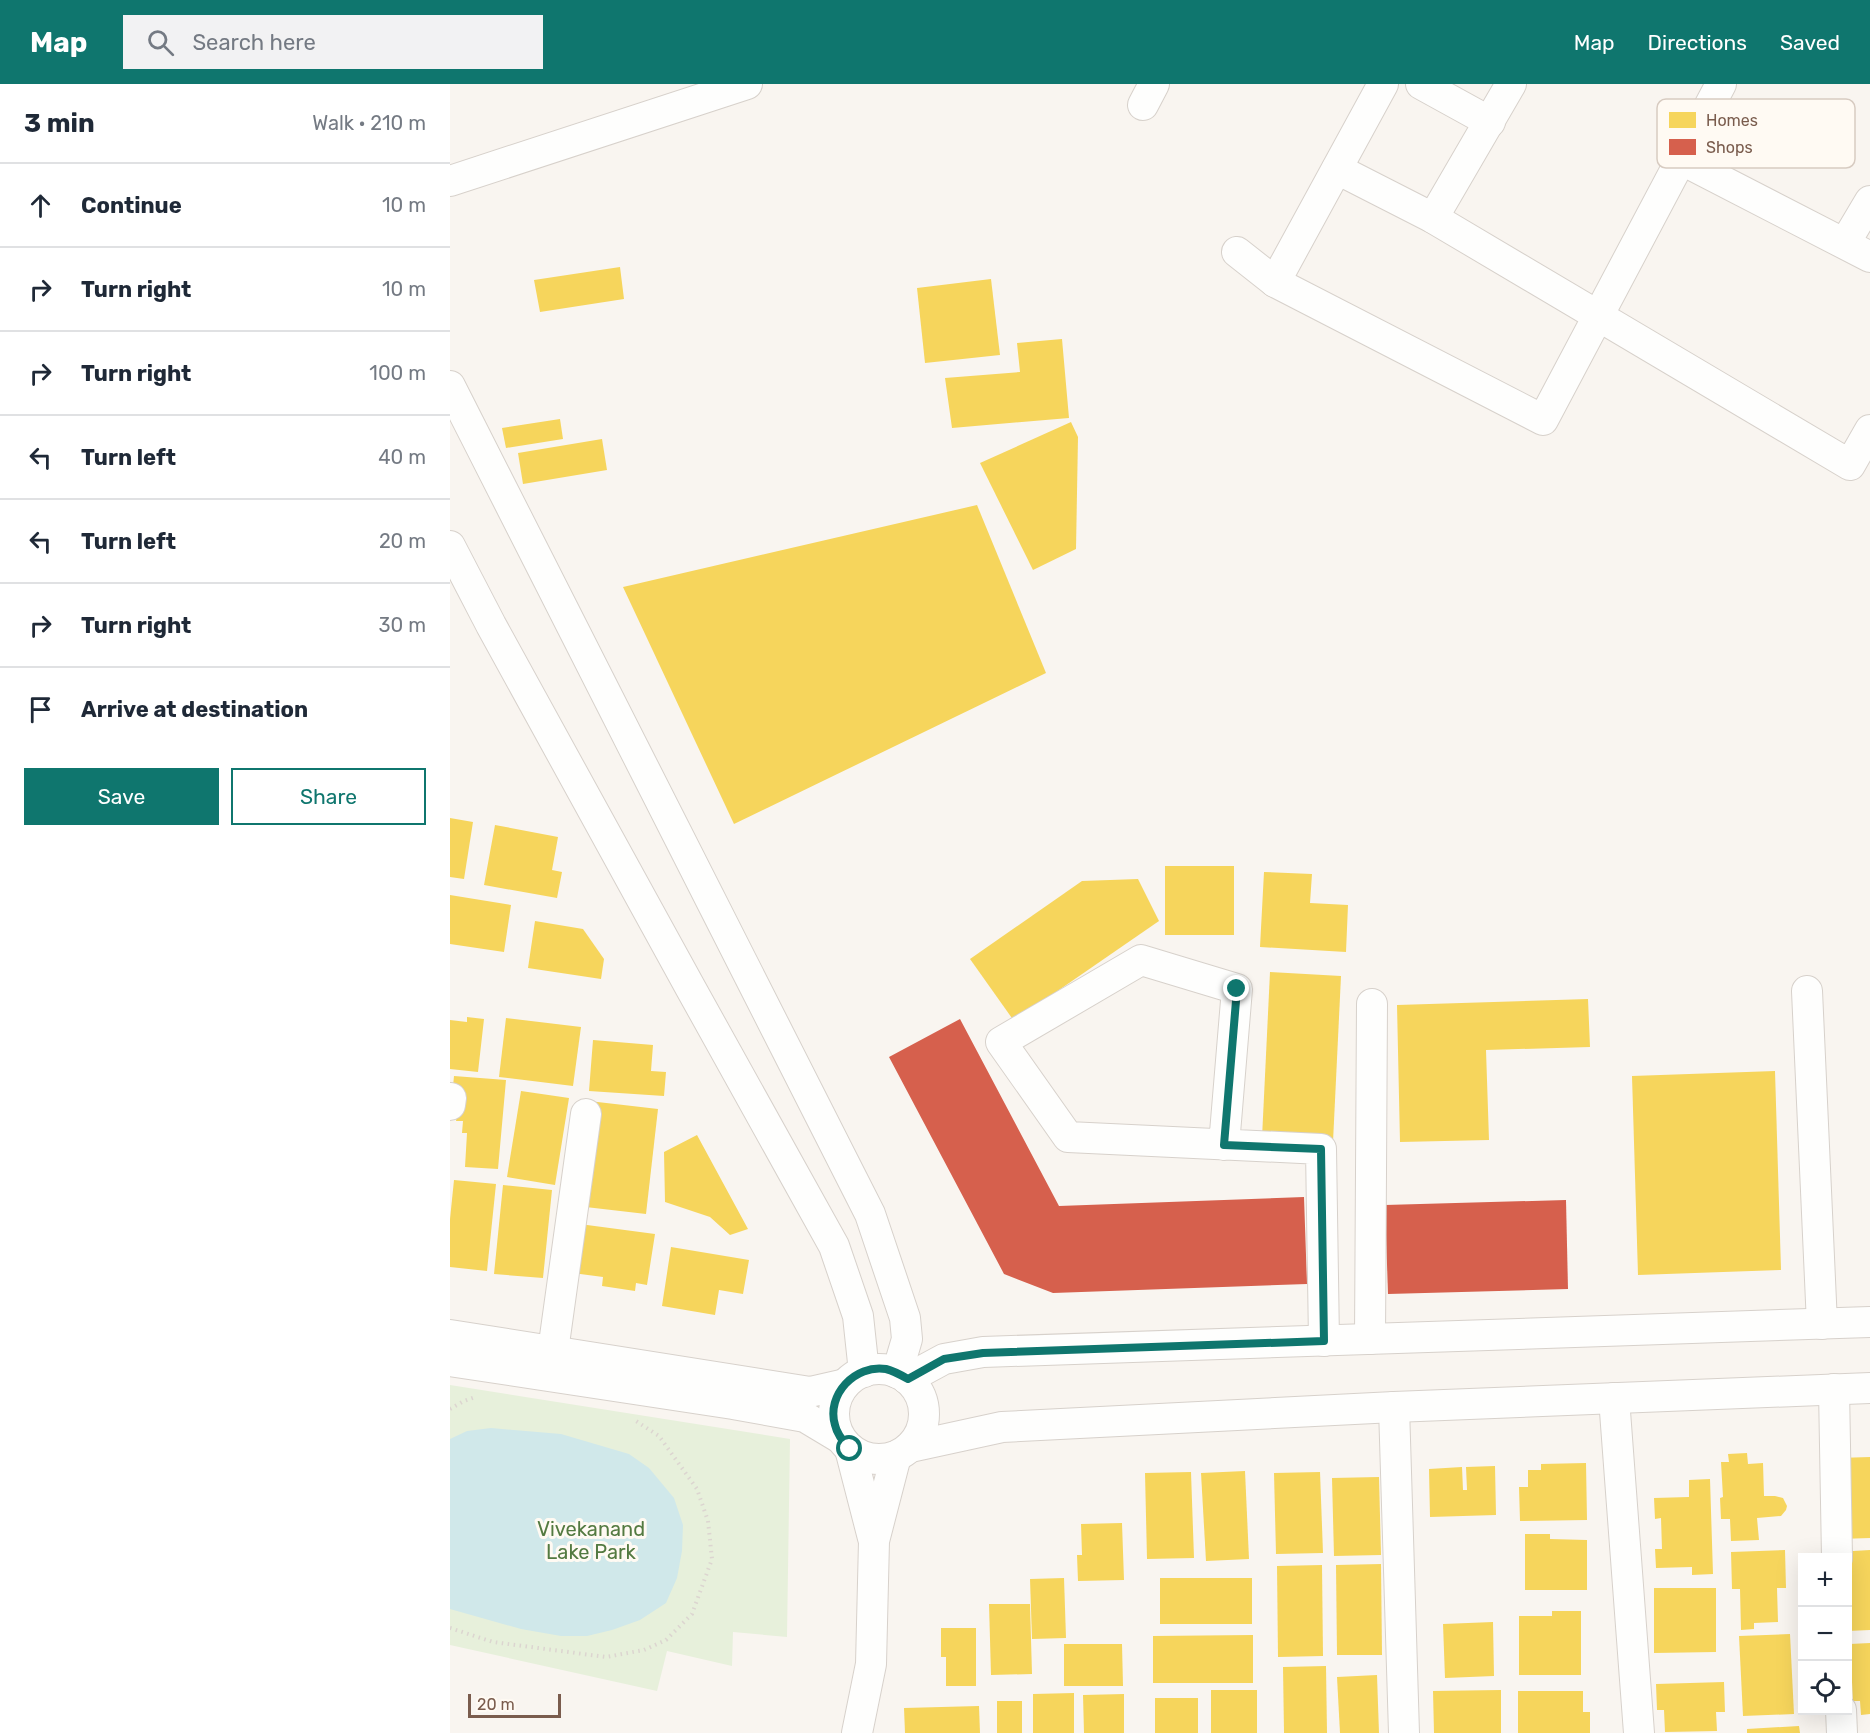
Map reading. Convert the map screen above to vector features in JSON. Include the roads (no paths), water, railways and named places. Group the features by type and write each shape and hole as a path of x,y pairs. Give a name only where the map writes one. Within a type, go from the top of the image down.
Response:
{"street":[{"path":"450,182 747,84"},
{"path":"1275,282 1383,84"},
{"path":"1421,84 1490,122"},
{"path":"1433,218 1511,84"},
{"path":"1713,99 1721,84"},
{"path":"1237,252 1275,282 1543,420 1675,168"},
{"path":"1698,168 1858,250 1870,201"},
{"path":"1337,170 1433,218 1850,465 1870,430"},
{"path":"450,386 870,1214 905,1318 907,1339 902,1376"},
{"path":"450,546 459,582 690,987 834,1246 858,1316 854,1378 837,1396 834,1425 845,1443 874,1541"},
{"path":"1224,1145 1237,989 1141,960 1002,1042 1068,1137 1224,1145 1321,1149 1324,1341"},
{"path":"1807,991 1822,1324"},
{"path":"1370,1339 1372,1004"},
{"path":"553,1351 586,1114"},
{"path":"902,1376 944,1359 983,1353 1870,1322"},
{"path":"450,1335 810,1392 887,1370 902,1376 918,1391 923,1405 924,1420 919,1435 903,1452 874,1541 871,1664 857,1733"},
{"path":"450,1361 805,1417 845,1443 860,1456 872,1459 884,1459 1002,1427 1394,1407 1870,1388"},
{"path":"1834,1389 1838,1553"},
{"path":"1614,1398 1639,1733"},
{"path":"1394,1407 1404,1733"},
{"path":"1841,1715 1842,1733"}],"water":[{"path":"491,1428 561,1434 629,1454 649,1468 674,1498 683,1525 682,1551 677,1578 666,1603 640,1620 587,1636 561,1636 521,1629 450,1609 450,1439 467,1431"}],"park label":[{"name":"Vivekanand Lake Park","path":"591,1540"}]}
